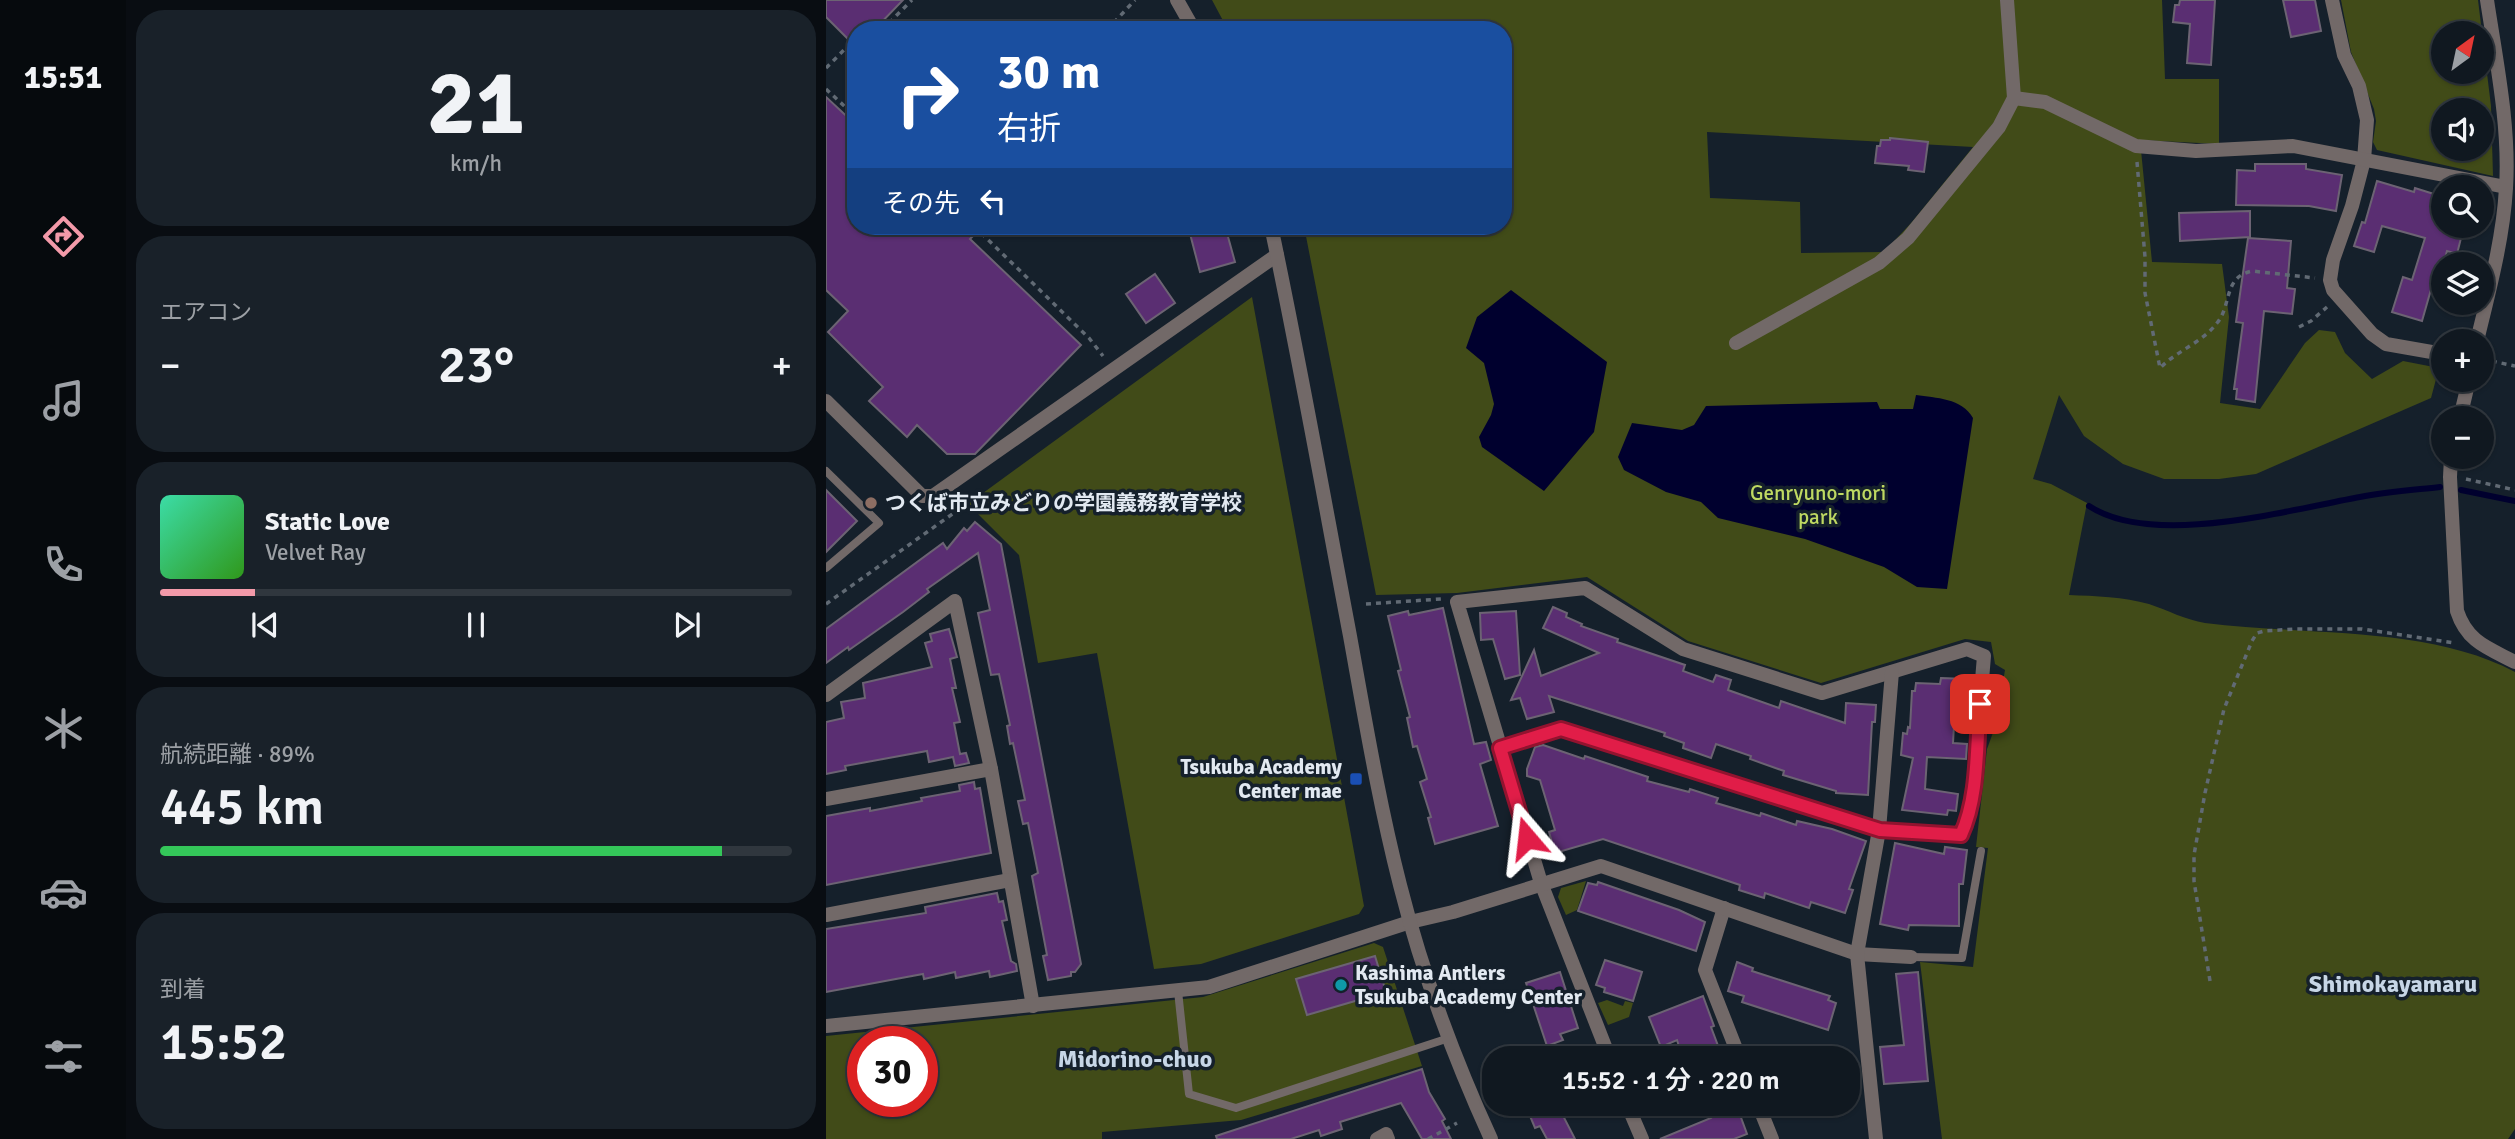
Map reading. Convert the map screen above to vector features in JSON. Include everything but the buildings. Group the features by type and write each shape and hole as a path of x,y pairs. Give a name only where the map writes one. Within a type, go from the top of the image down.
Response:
{"street":[{"path":"1177,0 1189,21"},
{"path":"1737,343 1879,263 1908,238 2000,127 2014,98 2007,0"},
{"path":"2332,0 2344,55 2359,86 2367,120 2364,160 2352,206 2333,260 2330,280 2333,290 2372,334 2386,345 2431,352"},
{"path":"2480,329 2498,252 2506,187 2503,112 2487,0"},
{"path":"2014,98 2045,102 2136,146 2196,151 2293,146 2506,187"},
{"path":"1273,235 1376,775 1399,880 1426,976 1491,1139"},
{"path":"826,401 922,496 933,496 1278,255"},
{"path":"2450,469 2457,611 2462,626 2469,636 2482,645 2515,662"},
{"path":"1500,748 1561,729 1880,830 1961,835 1968,820 1972,800 1984,656 1967,649 1822,693 1682,649 1585,588 1457,602 1500,748 1541,883 1605,1046"},
{"path":"826,695 955,601 990,769 1033,1006"},
{"path":"1875,1139 1857,954 1880,830 1892,672"},
{"path":"826,799 990,769"},
{"path":"826,1027 1209,988 1410,922 1453,912 1601,866 1857,954 1911,957"},
{"path":"826,915 1010,880"},
{"path":"1724,908 1705,970 1735,1046"},
{"path":"1632,1116 1642,1139"},
{"path":"1763,1116 1772,1139"},
{"path":"1377,1139 1386,1135 1388,1139"}],"lane":[{"path":"826,471 878,523 826,568"},
{"path":"1911,957 1962,958 1981,851"},
{"path":"1178,991 1189,1094 1236,1108 1449,1038"}],"path":[{"path":"891,21 912,0"},
{"path":"1115,21 1135,0"},
{"path":"826,68 847,46"},
{"path":"826,89 847,109"},
{"path":"2136,146 2145,257 2145,293 2160,368 2173,354 2207,335 2219,321 2232,284 2242,273 2252,271 2330,280"},
{"path":"983,235 1095,347"},
{"path":"2299,327 2311,321 2338,295"},
{"path":"2494,362 2515,366"},
{"path":"2450,477 2515,490"},
{"path":"826,604 958,510 947,488"},
{"path":"1366,604 1448,599 1457,602"},
{"path":"2210,981 2194,881 2194,855 2224,709 2257,634 2296,629 2362,629 2482,645"},
{"path":"1428,1139 1457,1123"}],"green space":[{"name":"Genryuno-mori park","path":"1212,0 2162,0 2165,79 2219,79 2219,144 2140,140 2152,262 2222,264 2229,317 2220,403 2260,409 2305,343 2319,330 2335,332 2345,353 2372,379 2403,361 2431,366 2433,392 2431,398 2256,474 2219,479 2164,479 2123,464 2084,436 2059,395 2033,479 2051,484 2087,503 2069,595 2109,597 2149,604 2205,623 2404,639 2443,646 2480,657 2515,672 2515,1129 2508,1139 1942,1139 1920,962 1973,967 1988,848 1976,847 1987,749 1995,727 2005,670 1995,664 1991,642 1965,639 1821,683 1688,641 1587,577 1457,593 1376,595 1306,235 1512,235 1512,21 1223,21","holes":["1707,132 1973,147 1884,252 1801,253 1800,202 1710,198"]},
{"path":"2341,0 2478,0 2481,21 2431,21 2431,84 2488,84 2490,98 2431,98 2431,161 2493,161 2493,175 2377,150 2373,142 2376,121 2374,109 2351,52"},
{"path":"1252,297 1364,906 1359,914 1201,964 1154,969 1097,653 1038,663 1019,555 968,504"},
{"path":"1586,881 1577,910 1566,915 1558,897 1561,888"},
{"path":"1374,943 1383,947 1422,1066 1241,1120 1102,1132 1102,1139 826,1139 826,1036 847,1034 847,1117 938,1117 938,1026 923,1026 1203,997"},
{"path":"1607,1000 1623,1006 1625,1001 1633,1003 1629,1017 1608,1025 1598,1003"}],"water":[{"path":"1511,290 1607,362 1594,432 1544,491 1482,447 1479,437 1494,404 1484,363 1466,348 1477,317"},
{"path":"1916,395 1955,403 1968,411 1973,418 1947,589 1917,587 1884,567 1805,539 1718,518 1701,502 1666,492 1624,470 1618,457 1632,423 1682,430 1694,425 1706,406 1877,402 1880,409 1913,409"}],"waterway":[{"path":"2089,506 2116,518 2148,524 2184,525 2259,517 2370,495 2440,487"},
{"path":"2461,490 2515,501"}],"place":[{"name":"つくば市立みどりの学園義務教育学校","path":"871,503"},
{"name":"Tsukuba Academy Center mae","path":"1356,779"},
{"name":"Kashima Antlers Tsukuba Academy Center","path":"1341,985"}],"district":[{"name":"Shimokayamaru","path":"2393,984"},
{"name":"Midorino-chuo","path":"1135,1059"}],"route":[{"path":"1527,838 1500,748 1561,729 1880,830 1961,835 1968,820 1972,800 1980,704"}]}
